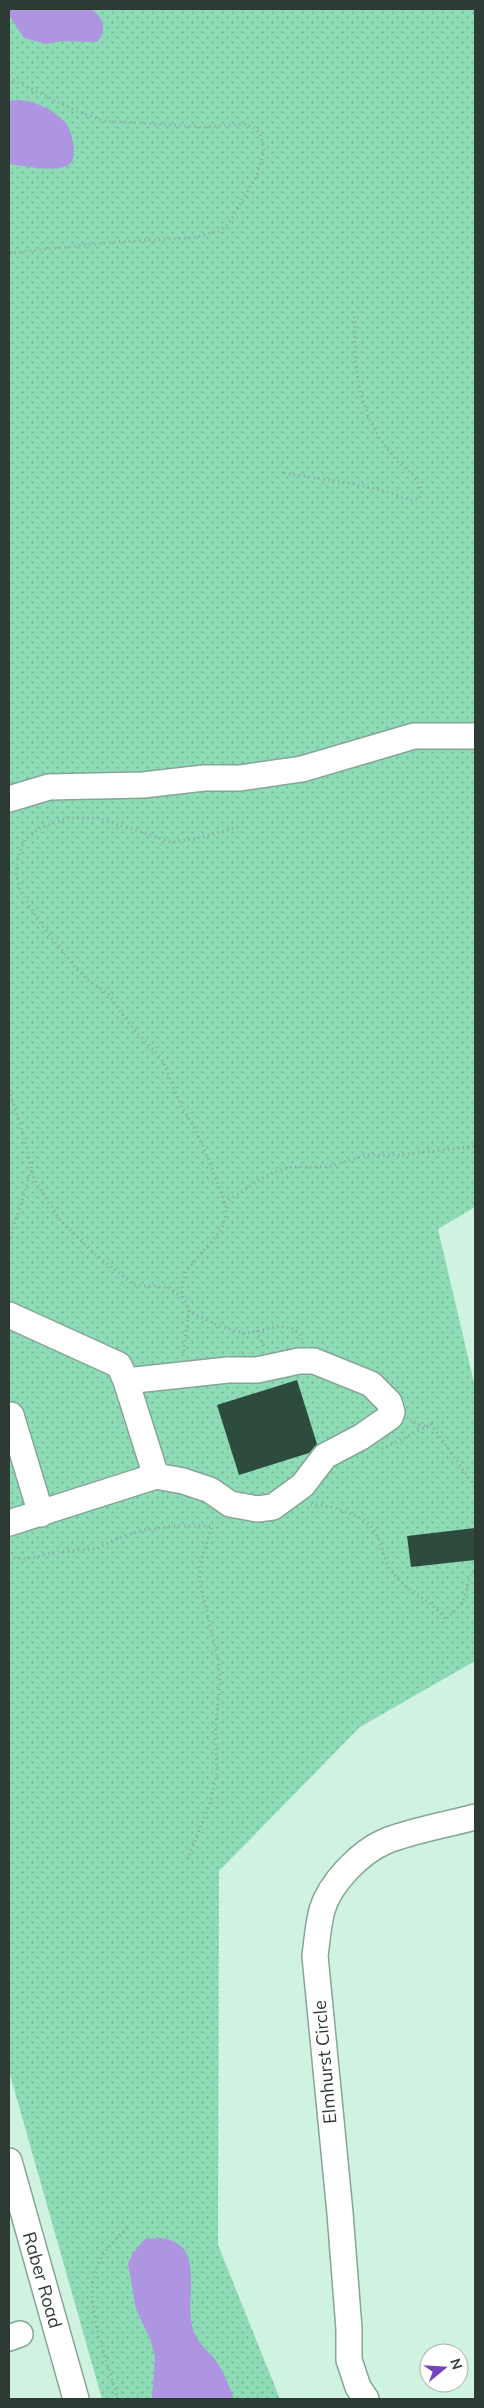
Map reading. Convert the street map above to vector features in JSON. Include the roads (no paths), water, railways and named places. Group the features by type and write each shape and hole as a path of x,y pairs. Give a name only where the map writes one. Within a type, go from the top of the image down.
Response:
{"street":[{"path":"9,799 49,787 143,785 204,778 256,776 302,768 414,736 475,736"},
{"path":"9,1315 119,1365 126,1381 156,1476"},
{"path":"9,1523 156,1476 184,1481 201,1487 230,1504 257,1509 273,1507 303,1485 325,1456 361,1437 390,1418 392,1412 389,1402 371,1384 314,1361 299,1361 257,1370 228,1370 126,1381"},
{"path":"9,1413 41,1514"},
{"name":"Elmhurst Circle","path":"366,2399 358,2387 349,2360 349,2329 340,2222 315,1956 318,1926 322,1908 335,1884 363,1856 385,1842 475,1817"},
{"name":"Raber Road","path":"9,2161 76,2399"}]}
